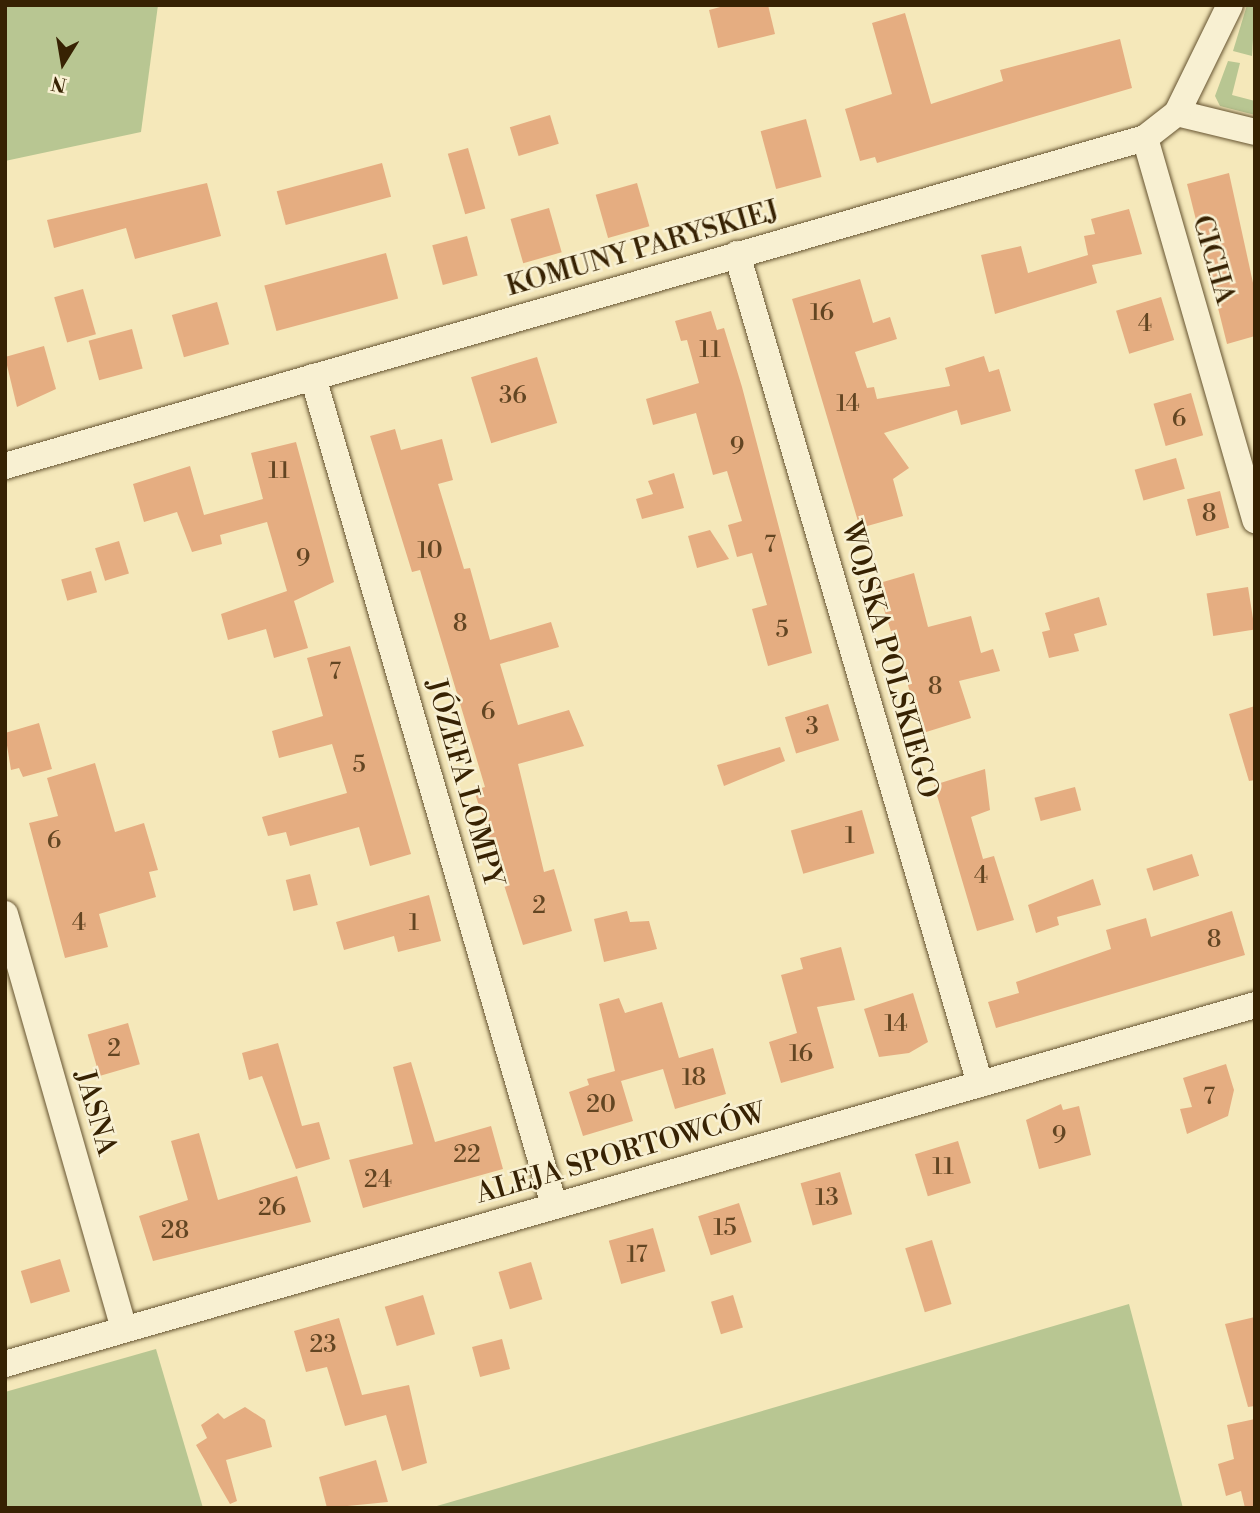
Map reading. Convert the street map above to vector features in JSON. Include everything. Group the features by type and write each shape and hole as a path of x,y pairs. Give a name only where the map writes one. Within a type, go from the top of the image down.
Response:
{"street":[{"name":"KOMUNY PARYSKIEJ","path":"5,466 1145,138 1177,113 1230,5"},
{"path":"1177,113 1255,132"},
{"name":"CICHA","path":"1145,138 1255,520"},
{"name":"WOJSKA POLSKIEGO","path":"737,254 980,1084"},
{"name":"JÓZEFA LOMPY","path":"313,377 554,1205"},
{"name":"JASNA","path":"5,915 124,1329"},
{"name":"ALEJA SPORTOWCÓW","path":"5,1363 1255,1005"}],"green space":[{"path":"5,5 158,5 141,132 5,161"},
{"path":"1247,5 1255,5 1252,56 1233,51"},
{"path":"1228,61 1240,63 1232,95 1255,101 1255,115 1220,106 1215,96"},
{"path":"1129,1304 1183,1508 430,1508"},
{"path":"156,1349 203,1508 5,1508 5,1392"}],"building":[{"path":"728,5 768,5 775,34 718,48 709,10"},
{"path":"905,13 931,104 1003,81 1000,70 1120,39 1132,88 877,163 875,157 860,161 845,109 892,94 872,23"},
{"path":"550,115 559,144 519,156 510,127"},
{"path":"806,119 822,177 776,189 761,131"},
{"path":"468,148 485,209 465,214 448,154"},
{"path":"382,163 391,197 286,225 277,191"},
{"path":"1229,173 1255,292 1255,336 1227,344 1187,184"},
{"path":"207,183 221,236 135,259 126,228 54,248 47,220"},
{"path":"637,183 649,226 608,238 596,195"},
{"path":"549,208 562,252 523,263 511,219"},
{"path":"1129,209 1142,254 1092,265 1097,283 995,314 981,255 1021,246 1028,273 1088,255 1084,236 1095,234 1091,219"},
{"path":"467,236 478,276 443,285 432,245"},
{"path":"386,253 398,298 276,331 264,286"},
{"path":"860,279 873,323 890,317 897,339 855,352 867,388 874,387 877,399 950,386 945,368 984,356 989,372 999,369 1011,411 961,425 957,410 884,433 909,468 893,479 903,516 860,528 792,299"},
{"path":"83,289 96,334 67,342 54,297"},
{"path":"1161,297 1174,340 1129,354 1116,311"},
{"path":"217,302 229,344 184,357 172,315"},
{"path":"711,311 717,330 724,328 742,387 812,653 768,666 752,609 767,605 752,553 737,557 728,525 742,521 727,471 713,475 696,413 653,425 646,399 699,383 687,340 681,341 675,321"},
{"path":"132,329 143,369 99,380 89,341"},
{"path":"44,346 56,389 17,407 5,357"},
{"path":"537,357 557,423 491,443 471,377"},
{"path":"1191,393 1203,435 1166,446 1154,404"},
{"path":"395,429 401,450 442,439 453,480 438,484 464,569 470,568 490,640 551,622 559,647 500,664 518,725 569,710 584,746 518,764 544,872 554,869 572,931 523,945 474,790 485,787 420,570 412,572 370,436"},
{"path":"296,442 334,582 294,601 308,648 274,658 266,629 228,640 221,614 287,591 267,522 220,535 222,544 192,552 177,512 144,522 133,484 190,466 204,515 263,499 251,453"},
{"path":"1176,458 1185,489 1143,501 1135,470"},
{"path":"674,473 684,508 642,519 636,499 653,494 648,481"},
{"path":"1220,491 1229,528 1196,536 1187,499"},
{"path":"710,530 729,559 697,568 688,536"},
{"path":"119,541 129,574 105,581 95,548"},
{"path":"91,571 97,592 67,601 61,580"},
{"path":"914,573 928,627 971,616 981,653 993,649 1000,671 959,681 971,718 923,733 876,584"},
{"path":"1248,587 1255,629 1213,636 1207,594"},
{"path":"1099,597 1107,625 1074,634 1079,651 1049,658 1042,632 1050,630 1045,613"},
{"path":"350,646 411,854 370,866 359,827 290,846 286,832 268,836 262,817 347,793 332,744 279,758 272,731 323,716 307,658"},
{"path":"828,704 839,740 796,753 785,717"},
{"path":"1255,706 1255,780 1249,781 1229,714"},
{"path":"39,723 52,769 23,777 19,768 11,770 5,733"},
{"path":"780,747 785,761 724,786 717,765"},
{"path":"95,763 115,832 144,823 158,870 149,872 156,897 99,914 108,947 65,958 29,823 58,816 47,778"},
{"path":"985,769 990,810 971,817 983,859 994,856 1014,920 977,931 934,785"},
{"path":"1075,787 1081,810 1041,821 1034,798"},
{"path":"862,810 874,853 803,874 791,830"},
{"path":"1192,854 1199,876 1153,891 1146,869"},
{"path":"310,874 318,905 293,911 286,880"},
{"path":"1093,879 1101,905 1057,917 1059,925 1036,933 1028,905"},
{"path":"429,895 441,941 398,952 394,936 344,950 336,922"},
{"path":"627,911 630,922 649,921 657,949 604,962 594,919"},
{"path":"1232,911 1245,955 996,1028 988,1002 1019,993 1016,982 1111,949 1106,930 1146,918 1151,937"},
{"path":"841,947 855,1000 817,1007 834,1068 781,1083 769,1042 797,1033 781,975 803,969 800,958"},
{"path":"913,993 928,1042 909,1053 879,1057 864,1009"},
{"path":"619,998 625,1013 662,1002 679,1058 713,1048 726,1094 675,1109 663,1069 621,1081 633,1121 583,1136 569,1092 589,1085 587,1079 615,1071 599,1004"},
{"path":"128,1023 140,1064 99,1076 88,1035"},
{"path":"278,1043 302,1126 319,1122 330,1159 296,1169 262,1076 249,1080 242,1053"},
{"path":"411,1062 435,1142 491,1126 503,1169 363,1208 349,1160 413,1144 393,1067"},
{"path":"1226,1064 1234,1090 1228,1116 1187,1134 1180,1109 1192,1107 1183,1078"},
{"path":"1061,1104 1063,1110 1079,1106 1091,1155 1039,1169 1026,1120"},
{"path":"199,1133 218,1200 297,1176 311,1222 153,1261 139,1216 188,1200 171,1141"},
{"path":"958,1141 971,1183 928,1196 915,1154"},
{"path":"840,1172 852,1214 813,1226 801,1183"},
{"path":"739,1203 752,1242 711,1255 698,1216"},
{"path":"653,1228 665,1271 621,1284 609,1241"},
{"path":"932,1240 952,1304 925,1312 905,1248"},
{"path":"60,1259 70,1292 31,1304 21,1271"},
{"path":"531,1262 542,1299 510,1309 498,1272"},
{"path":"423,1295 435,1334 397,1346 385,1307"},
{"path":"733,1295 743,1328 721,1334 711,1302"},
{"path":"1255,1317 1255,1406 1248,1407 1225,1324"},
{"path":"339,1318 362,1395 409,1385 427,1463 402,1471 386,1415 345,1426 327,1367 306,1372 294,1331"},
{"path":"502,1339 510,1369 480,1377 472,1347"},
{"path":"245,1407 265,1420 272,1447 226,1460 237,1501 230,1504 196,1445 207,1438 201,1425 218,1413 224,1419"},
{"path":"1255,1419 1255,1508 1245,1508 1241,1491 1226,1496 1218,1464 1234,1459 1227,1425"},
{"path":"376,1460 388,1502 327,1508 319,1477"}]}
